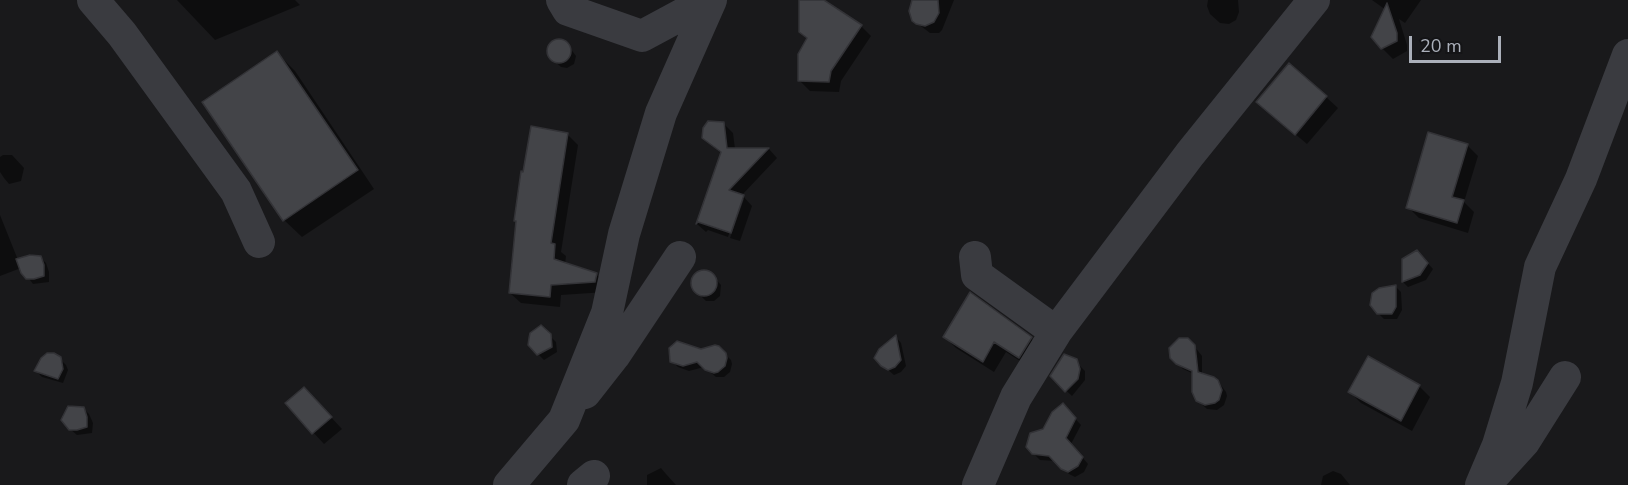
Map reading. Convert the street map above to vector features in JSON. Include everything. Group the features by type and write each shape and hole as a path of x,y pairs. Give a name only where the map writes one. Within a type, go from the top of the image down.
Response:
{"street":[{"path":"93,0 122,34 236,191 259,242"},
{"path":"558,3 642,36 710,0"},
{"path":"564,420 607,314 624,234 661,113 710,0"},
{"path":"978,485 1016,397 1056,332 1190,154 1314,0"},
{"path":"1482,485 1498,445 1517,383 1540,267 1581,179 1628,55"},
{"path":"509,485 614,356 680,257"},
{"path":"975,257 977,275 1056,332"},
{"path":"1482,485 1524,442 1565,377"}],"building":[{"path":"799,0 824,0 862,25 831,71 829,82 798,81 798,54 807,38 799,32"},
{"path":"912,0 938,0 939,13 934,22 925,26 912,21 909,11"},
{"path":"1387,3 1397,33 1397,41 1381,49 1371,37"},
{"path":"559,39 568,42 571,51 568,60 559,63 550,60 547,51 550,42"},
{"path":"277,51 358,170 283,221 202,102"},
{"path":"1289,63 1327,96 1295,135 1256,102"},
{"path":"708,121 724,122 727,148 769,148 729,190 744,195 731,233 698,222 696,224 721,152 702,138 703,128"},
{"path":"531,126 568,133 551,243 555,244 554,259 597,273 595,282 551,285 550,297 509,293 516,221 514,221 521,171 523,172"},
{"path":"1428,132 1468,144 1452,197 1464,200 1457,223 1406,208"},
{"path":"1417,250 1428,263 1420,275 1402,282 1402,259"},
{"path":"30,255 41,256 44,276 26,279 21,273 16,259"},
{"path":"704,270 714,273 717,283 714,293 704,296 694,293 691,283 694,273"},
{"path":"1396,285 1396,307 1392,314 1377,314 1370,305 1372,293 1379,288"},
{"path":"970,292 1032,337 1019,358 994,342 983,362 943,337"},
{"path":"541,325 551,334 552,347 537,355 528,345 530,333"},
{"path":"896,335 901,360 895,367 888,370 874,358 879,349"},
{"path":"1179,338 1188,338 1195,345 1198,372 1218,380 1222,390 1219,400 1215,403 1205,405 1196,401 1192,392 1192,371 1176,364 1170,358 1169,348"},
{"path":"677,341 701,349 719,346 726,353 725,366 714,373 705,370 697,362 683,366 670,362 669,348"},
{"path":"47,353 54,353 61,357 63,369 58,379 34,371 41,358"},
{"path":"1064,354 1077,359 1080,369 1078,379 1065,392 1050,376"},
{"path":"1368,356 1420,385 1401,421 1348,392"},
{"path":"304,387 332,417 312,434 285,403"},
{"path":"1063,403 1076,418 1066,438 1083,457 1078,466 1068,472 1061,469 1049,456 1032,454 1026,447 1030,433 1043,429 1052,412"},
{"path":"68,406 84,407 87,427 69,430 61,420"}]}
